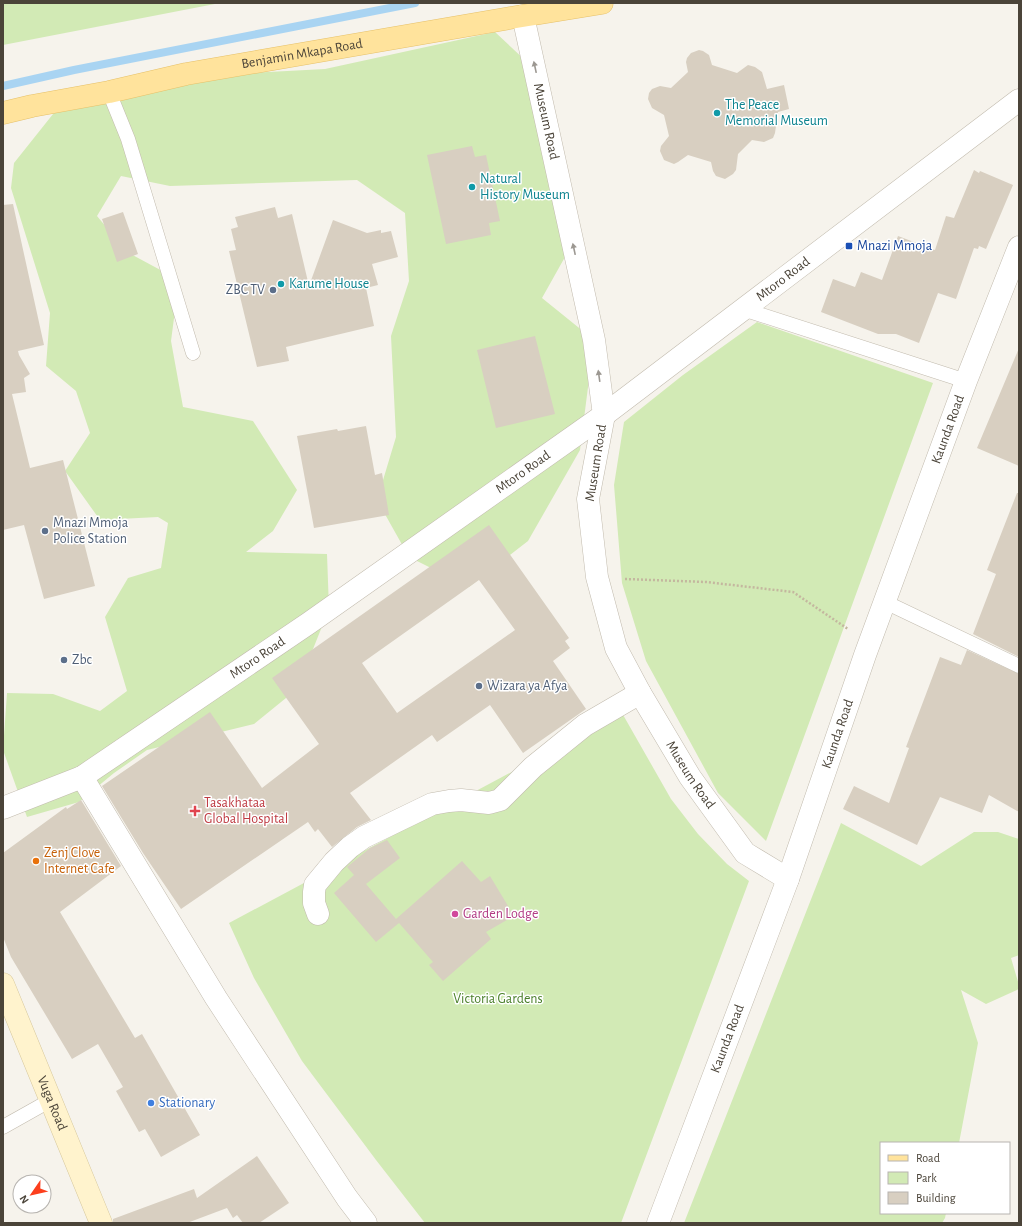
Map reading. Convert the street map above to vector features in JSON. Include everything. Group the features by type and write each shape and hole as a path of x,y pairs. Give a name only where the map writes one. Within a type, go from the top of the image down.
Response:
{"main road":[{"name":"Benjamin Mkapa Road","path":"3,113 32,106 109,92 186,74 602,3"},
{"name":"Vuga Road","path":"3,984 101,1223"}],"street":[{"name":"Museum Road","path":"523,16 594,340 604,415 588,499 597,577 616,648 640,693 690,777 745,852 788,878"},
{"name":"Mtoro Road","path":"3,808 82,777 314,619 604,415 1019,100"},
{"name":"Kaunda Road","path":"658,1223 788,878 885,602 966,381 1019,246"},
{"path":"318,914 314,903 315,885 334,862 350,847 364,837 432,804 449,800 489,803 500,800 533,767 585,725 640,693"},
{"path":"82,777 216,998 347,1198 366,1223"}],"lane":[{"path":"109,92 128,138 193,353"},
{"path":"743,310 966,381"},
{"path":"885,602 1019,666"},
{"path":"3,1127 51,1100"}],"path":[{"path":"597,577 706,582 793,592 870,644"}],"green space":[{"path":"3,3 220,3 3,45"},
{"path":"495,32 527,62 565,257 542,298 594,340 580,450 528,541 469,587 409,557 377,500 396,437 391,336 409,281 405,213 357,180 170,186 121,176 97,216 127,252 179,280 171,341 183,407 253,421 297,490 273,531 246,552 327,554 329,609 313,649 286,698 254,724 147,750 114,773 79,802 27,817 3,750 7,693 53,694 100,711 127,691 105,617 128,578 161,568 168,523 158,517 100,520 65,471 90,433 76,391 46,366 50,313 11,188 14,163 61,104 249,73 325,69"},
{"path":"757,322 933,383 766,841 718,793 646,661 622,583 614,485 624,422 683,375"},
{"name":"Victoria Gardens","path":"622,713 671,799 698,834 727,864 749,881 621,1223 425,1223 302,1061 254,978 229,923"},
{"path":"841,823 921,866 974,832 998,832 1019,839 1019,955 1011,958 1019,989 986,1004 961,990 978,1043 959,1142 880,1142 880,1214 946,1214 942,1223 684,1223"}],"building":[{"name":"The Peace Memorial Museum","path":"699,50 709,55 712,65 737,73 748,65 755,67 762,72 767,89 784,85 789,109 778,112 773,138 764,142 752,140 738,154 736,170 725,179 716,176 711,162 688,155 674,164 664,160 660,151 661,146 669,136 664,115 652,108 648,99 649,93 652,89 660,86 671,88 688,72 686,62 687,58 691,53"},
{"path":"472,146 475,157 486,155 500,221 489,223 491,235 446,244 427,155"},
{"path":"974,170 979,173 980,171 1013,185 986,249 979,246 978,249 974,248 956,299 938,293 919,343 896,334 878,334 821,312 833,279 855,287 861,272 882,280 898,236 935,250 946,216 954,218"},
{"path":"13,204 44,345 18,351 30,374 24,378 26,392 12,394 30,468 63,460 95,586 44,599 24,525 3,530 3,205"},
{"name":"Karume House","path":"275,207 278,218 292,214 309,286 333,220 367,233 381,230 381,233 391,231 398,257 372,264 378,285 366,288 374,326 286,347 289,361 257,367 229,251 236,250 231,229 238,227 235,217"},
{"path":"123,212 138,254 117,262 102,219"},
{"path":"535,336 555,414 496,428 477,350"},
{"path":"1019,348 1019,466 977,448"},
{"path":"366,426 375,475 382,473 389,515 314,528 297,436"},
{"path":"1017,493 1019,493 1019,657 973,634 996,574 987,570"},
{"path":"489,525 569,638 565,641 570,648 553,661 586,709 523,753 490,705 437,742 432,735 350,793 371,820 357,827 332,847 318,829 315,832 308,822 181,909 143,853 102,786 210,712 262,788 319,744 272,678","holes":["479,580 515,630 397,713 362,663"]},
{"path":"967,650 1019,674 1019,812 989,795 982,813 940,797 917,845 843,809 854,786 889,803 909,748 906,747 940,657 961,665"},
{"path":"81,800 121,866 60,912 135,1038 142,1034 200,1135 161,1157 145,1129 139,1132 116,1091 123,1087 98,1044 72,1059 11,957 3,937 3,853 66,807 67,809"},
{"path":"387,840 400,858 366,884 396,919 462,861 481,882 490,876 514,916 486,932 491,939 443,981 429,965 433,962 399,923 376,942 334,893 354,875 347,867 370,848"},
{"path":"257,1156 289,1203 259,1223 243,1223 237,1215 233,1218 227,1208 187,1223 113,1223 113,1219 194,1189 197,1198"}],"waterway":[{"path":"3,86 74,70 415,3"}],"place":[{"name":"The Peace Memorial Museum","path":"717,113"},
{"name":"Natural History Museum","path":"472,187"},
{"name":"Mnazi Mmoja","path":"849,246"},
{"name":"Karume House","path":"281,284"},
{"name":"ZBC TV","path":"273,290"},
{"name":"Mnazi Mmoja Police Station","path":"45,531"},
{"name":"Zbc","path":"64,660"},
{"name":"Wizara ya Afya","path":"479,686"},
{"name":"Tasakhataa Global Hospital","path":"195,811"},
{"name":"Zenj Clove Internet Cafe","path":"36,861"},
{"name":"Garden Lodge","path":"455,914"},
{"name":"Stationary","path":"151,1103"}]}
